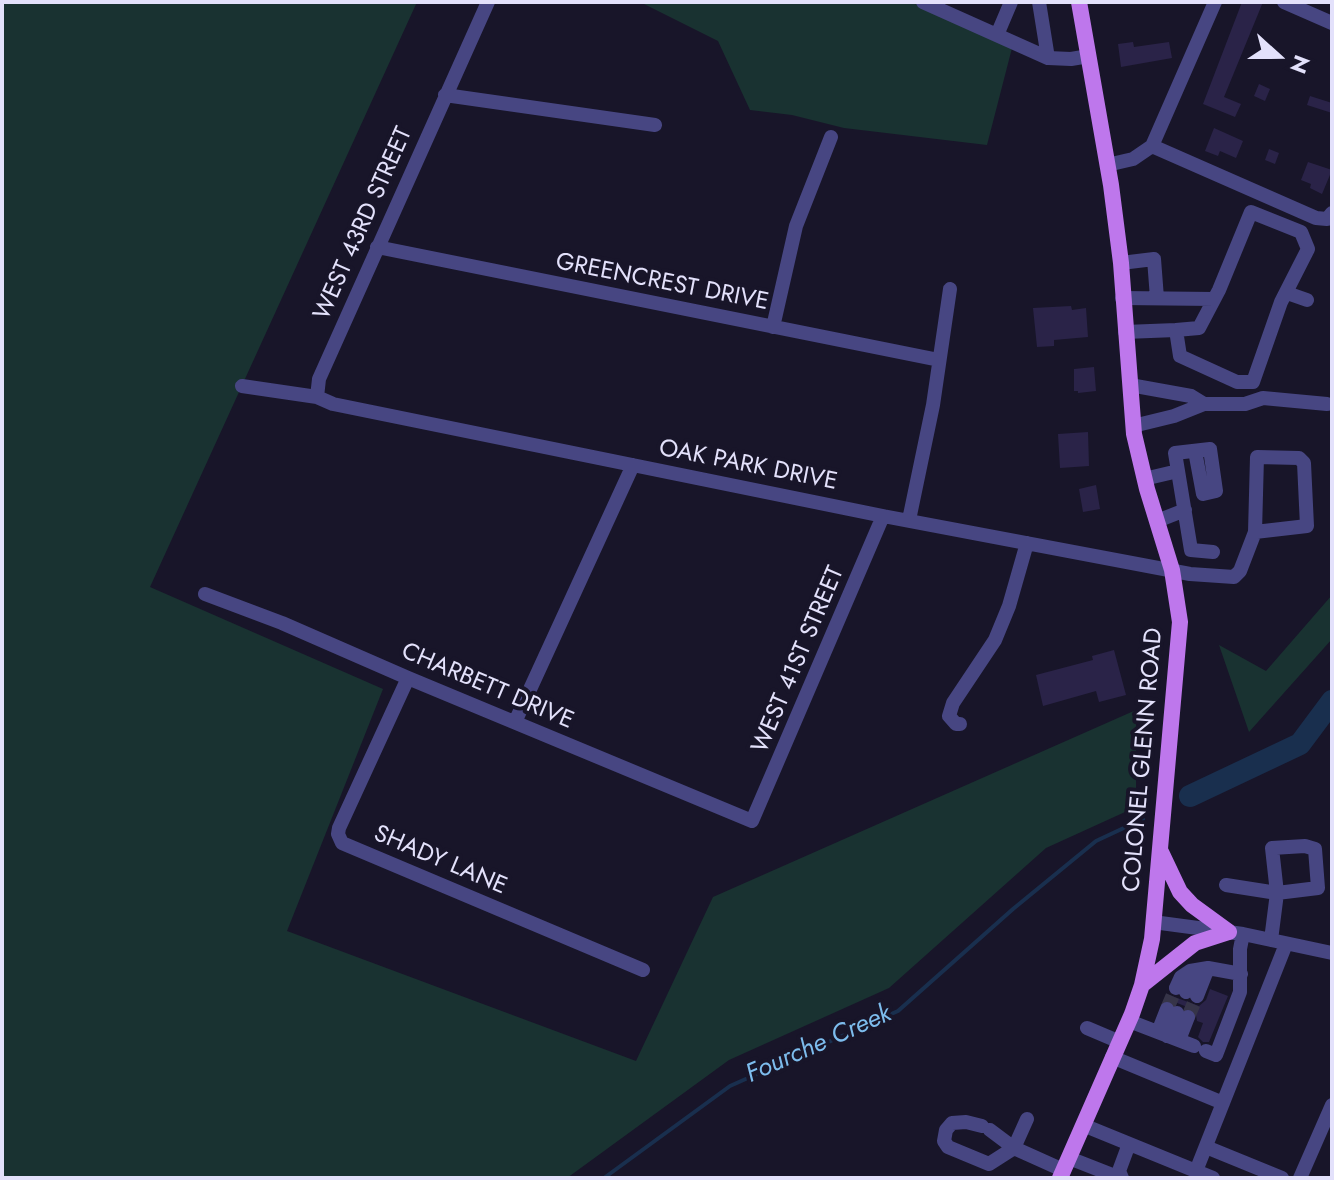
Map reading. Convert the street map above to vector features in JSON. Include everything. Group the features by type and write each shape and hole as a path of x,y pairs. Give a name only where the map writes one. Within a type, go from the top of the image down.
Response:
{"main road":[{"name":"COLONEL GLENN ROAD","path":"1064,1169 1142,985 1153,922 1180,622 1170,563 1144,479 1133,426 1121,263 1079,2"},
{"path":"1160,851 1180,892 1199,911 1236,933"},
{"path":"1142,985 1195,943 1236,933"}],"street":[{"name":"WEST 43RD STREET","path":"317,397 319,379 488,2"},
{"path":"923,2 1048,58 1089,56"},
{"path":"997,35 1011,2"},
{"path":"1039,2 1048,58"},
{"path":"1107,165 1133,159 1152,146 1215,2"},
{"path":"1284,2 1332,23"},
{"path":"445,95 655,125"},
{"path":"773,327 796,226 831,137"},
{"path":"1152,146 1316,218 1327,219 1332,213"},
{"path":"1125,332 1199,328 1251,212 1301,232 1308,249 1272,326 1253,382 1237,382 1180,356 1176,330"},
{"name":"GREENCREST DRIVE","path":"377,247 939,360"},
{"path":"1121,263 1154,259 1157,298"},
{"path":"909,520 950,289"},
{"path":"1287,293 1307,300"},
{"path":"1122,298 1214,299"},
{"path":"1130,385 1191,396 1204,404"},
{"path":"242,386 317,397"},
{"name":"OAK PARK DRIVE","path":"317,397 333,404 883,516 1027,543 1170,563 1234,577 1240,571 1255,532"},
{"path":"1133,426 1174,416 1204,404 1245,404 1263,398 1327,404"},
{"path":"1191,550 1175,453 1210,449 1216,491 1203,494"},
{"path":"1257,457 1299,458 1304,463 1307,526 1255,532 1257,457"},
{"path":"515,722 633,465"},
{"path":"1144,479 1178,471"},
{"path":"1157,521 1185,510"},
{"name":"WEST 41ST STREET","path":"752,821 883,516"},
{"path":"960,724 949,716 953,703 995,640 1009,606 1027,543"},
{"path":"1170,563 1191,550 1213,552"},
{"name":"CHARBETT DRIVE","path":"205,594 282,623 752,821"},
{"name":"SHADY LANE","path":"408,678 339,828 342,843 643,970"},
{"path":"1196,1171 1223,1103 1278,942 1277,893 1226,885"},
{"path":"1153,922 1329,948"},
{"path":"1129,1021 1216,1055 1240,992 1240,949 1236,933"},
{"path":"1201,969 1186,992 1181,977 1201,969 1241,974"},
{"path":"1168,1036 1178,1013 1168,1036"},
{"path":"1087,1028 1116,1050 1223,1103"},
{"path":"1300,1178 1332,1105"},
{"path":"1027,1119 1014,1148 989,1164 948,1147 944,1141 946,1130 952,1123 966,1122 991,1131 1014,1148 1064,1169 1121,1178 1119,1171 1129,1144"},
{"path":"966,1122 971,1129 992,1140 991,1131"},
{"path":"1083,1125 1213,1178"},
{"path":"1206,1147 1282,1178"}],"green space":[{"path":"2,2 417,2 150,587 383,689 287,931 636,1061 713,897 1136,710 1136,807 1046,848 889,988 729,1060 567,1178 2,1178"},
{"path":"640,2 911,2 1012,48 987,145 844,128 792,115 750,110 718,41"},
{"path":"1332,595 1332,639 1249,732 1219,645 1266,671"}],"building":[{"path":"1242,2 1263,2 1224,97 1241,104 1235,117 1203,104"},
{"path":"1133,42 1134,47 1169,42 1172,58 1121,67 1118,44"},
{"path":"1259,84 1270,89 1265,101 1254,96"},
{"path":"1310,96 1332,103 1332,113 1307,105"},
{"path":"1214,128 1243,141 1236,158 1220,151 1218,156 1205,151"},
{"path":"1269,149 1279,153 1275,164 1265,160"},
{"path":"1308,162 1332,170 1322,194 1301,180"},
{"path":"1071,306 1072,310 1086,308 1088,337 1054,340 1054,346 1037,347 1033,308"},
{"path":"1094,367 1096,391 1074,391 1074,369"},
{"path":"1088,432 1089,466 1060,468 1058,434"},
{"path":"1096,485 1100,509 1083,512 1079,489"},
{"path":"1114,650 1126,695 1099,702 1096,691 1043,706 1036,675 1093,660 1092,656"},
{"path":"1210,989 1228,996 1209,1042 1203,1042 1198,1037 1203,1023 1197,1021 1195,1010 1167,999 1169,995 1199,1006 1206,1000"}],"waterway":[{"path":"1190,796 1300,744 1332,701"},
{"name":"Fourche Creek","path":"604,1178 730,1086 898,1011 1013,909 1096,841 1143,819"}],"tunnel":[{"path":"1167,1009 1176,988"},
{"path":"1188,1017 1197,996"}]}
